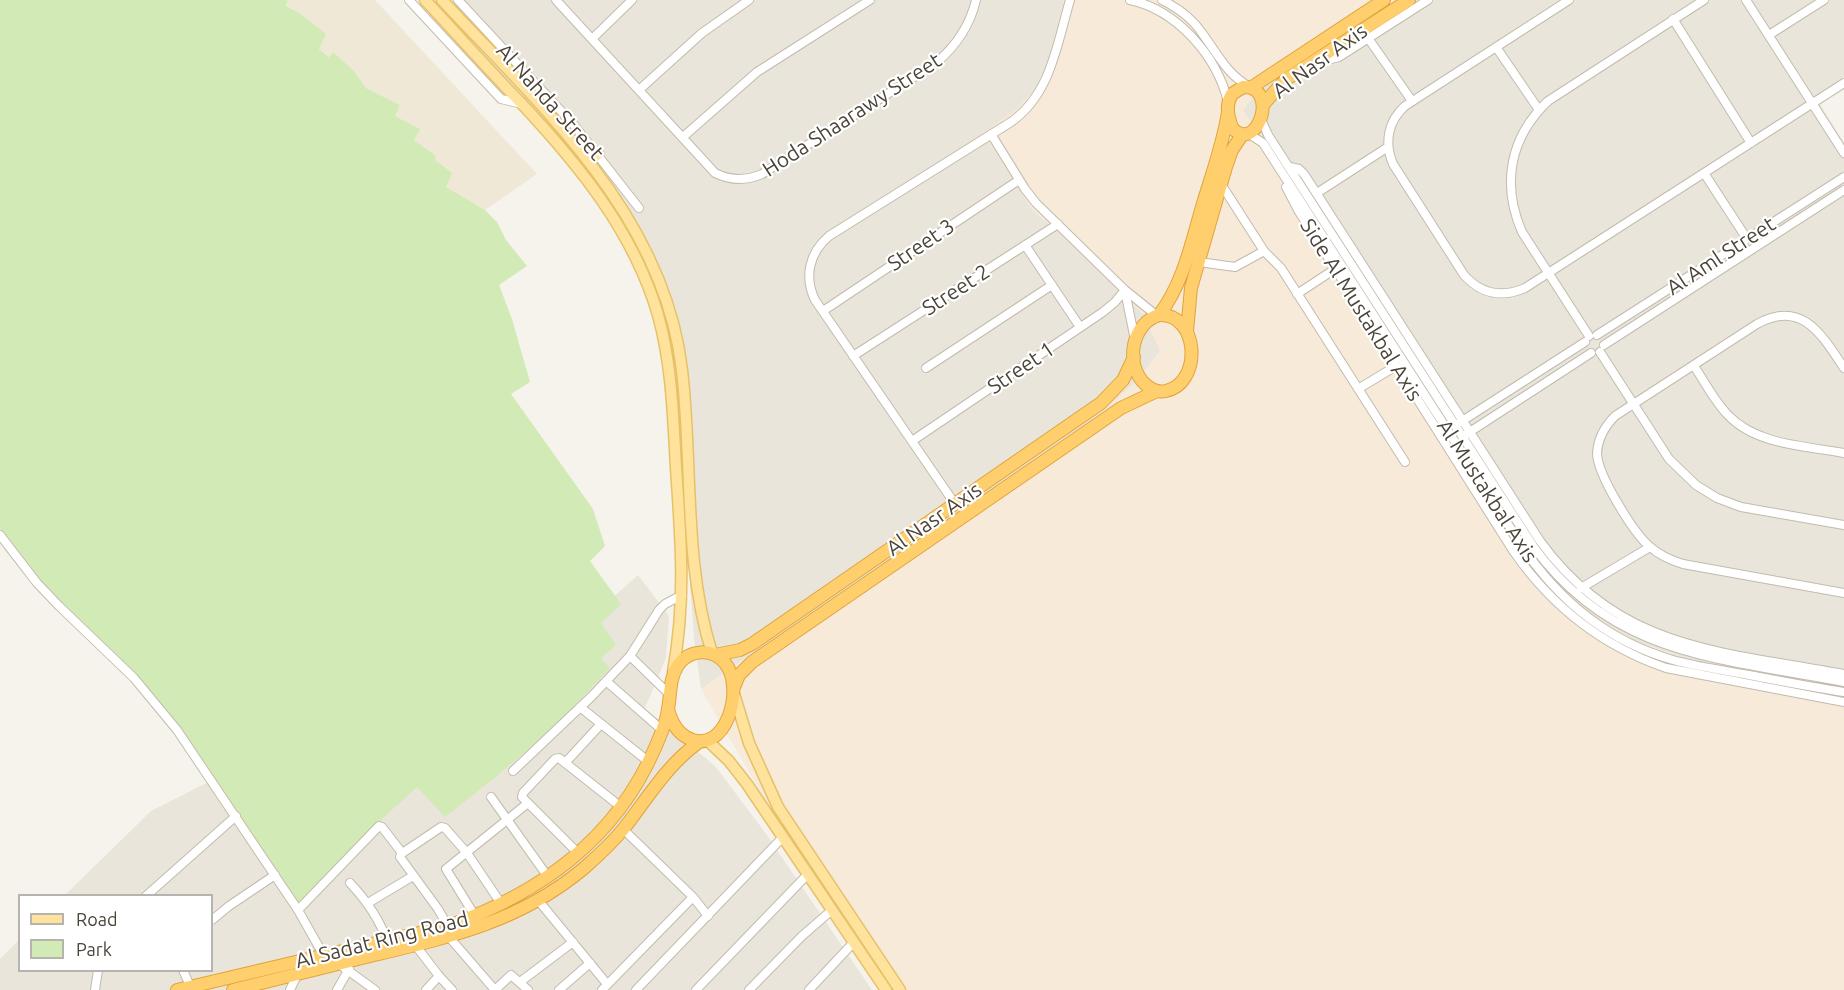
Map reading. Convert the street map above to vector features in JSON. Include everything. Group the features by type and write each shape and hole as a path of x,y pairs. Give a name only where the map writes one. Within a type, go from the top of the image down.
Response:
{"highway":[{"name":"Al Nasr Axis","path":"1250,87 1384,0"},
{"name":"Al Nasr Axis","path":"1263,105 1279,86 1409,0"},
{"path":"1271,74 1279,86"},
{"path":"1250,87 1258,93 1263,105 1261,119 1256,127 1245,134 1229,158 1221,184 1189,297 1187,332 1191,358 1188,373 1174,388 1157,392 1145,385 1140,378 1134,357 1135,339 1144,323 1158,315 1174,292 1223,138 1228,107 1235,90 1250,87"},
{"path":"1228,107 1232,127 1245,134"},
{"path":"1158,315 1169,315 1178,320 1187,332"},
{"name":"Al Nasr Axis","path":"714,654 740,650 752,644 1107,398 1123,380 1134,357"},
{"name":"Al Nasr Axis","path":"734,690 739,675 752,662 1121,408 1157,392"},
{"path":"702,652 714,654 728,667 734,690 730,715 716,734 703,741 684,736 671,721 669,694 672,679 679,664 687,657 702,652"},
{"name":"Al Sadat Ring Road","path":"233,990 298,973 344,966 416,945 448,932 548,877 579,854 607,826 621,807 649,762 669,709"},
{"name":"Al Sadat Ring Road","path":"177,990 190,986 205,986 387,941 495,922 538,900 584,868 623,829 678,758 703,741"},
{"path":"640,778 649,776 654,780 655,786"}],"main road":[{"path":"425,0 564,150 602,200 639,265 655,306 663,334 669,373 683,554 678,643 672,679"},
{"path":"442,0 556,122 588,161 640,237 657,273 669,309 682,368 698,532 699,601 714,654"},
{"path":"488,68 498,60"},
{"path":"588,161 598,154"},
{"path":"734,690 749,743 762,775 797,837 900,990"},
{"path":"703,741 729,761 747,784 854,942 882,988"},
{"path":"747,784 762,775"}],"street":[{"path":"409,0 501,99 522,105"},
{"name":"Al Nahda Street","path":"458,0 574,125 639,208"},
{"name":"Hoda Shaarawy Street","path":"556,0 715,173 741,180 762,174 936,63 951,50 964,32 974,12 976,0"},
{"path":"592,39 632,0"},
{"path":"639,90 702,33 749,0"},
{"path":"683,137 757,72 870,0"},
{"path":"955,504 823,311 809,282 811,262 820,245 829,236 1026,110 1043,87 1070,0"},
{"path":"1131,0 1163,12 1186,30 1216,69 1223,84 1228,107"},
{"path":"1162,0 1177,8 1193,22 1229,72 1250,87"},
{"path":"1320,57 1336,58 1428,0"},
{"path":"1569,0 1412,101 1394,119 1388,135 1388,147 1394,164 1469,281 1489,292 1504,294 1518,291 1549,273 1844,83"},
{"path":"1598,350 1587,350 1590,338 1522,232 1511,194 1511,168 1516,149 1523,131 1539,110 1558,94 1704,0"},
{"path":"1746,0 1844,153"},
{"path":"1769,35 1824,0"},
{"path":"1673,20 1751,143"},
{"path":"1368,38 1412,101"},
{"path":"1496,48 1539,110"},
{"name":"Al Mustakbal Axis","path":"1261,119 1266,131 1459,423"},
{"path":"991,134 1036,203 1125,290 1158,315"},
{"name":"Al Mustakbal Axis","path":"1245,134 1263,143 1332,257 1447,430 1455,448 1544,576 1570,603 1610,633 1648,651 1687,664 1844,692"},
{"path":"1317,193 1388,147"},
{"name":"Side Al Mustakbal Axis","path":"1290,167 1303,172 1466,434 1540,541 1559,566 1581,588 1621,617 1666,638 1703,648 1844,674"},
{"path":"1704,173 1747,239"},
{"name":"Al Aml Street","path":"1447,430 1844,177"},
{"name":"Street 3","path":"823,311 1019,180"},
{"path":"1221,184 1264,251 1281,268 1405,462"},
{"name":"Al Aml Street","path":"1455,448 1466,434 1844,190"},
{"name":"Street 2","path":"853,356 1058,224"},
{"path":"1025,245 1080,327"},
{"path":"1199,262 1235,267 1264,251"},
{"name":"Side Al Mustakbal Axis","path":"1332,257 1335,269 1396,366 1455,448 1528,572 1560,607 1600,638 1627,653 1666,668 1844,702"},
{"path":"1297,294 1335,269"},
{"path":"926,368 1052,285"},
{"path":"1125,290 1135,339"},
{"name":"Street 1","path":"912,441 1109,308 1125,290"},
{"path":"1844,368 1814,326 1799,318 1782,316 1765,320 1615,416 1604,429 1598,445 1598,462 1604,478 1635,530 1650,547 1668,559 1683,564 1844,593"},
{"path":"1590,338 1603,340 1598,350"},
{"path":"1598,350 1669,459 1686,478 1706,492 1741,507 1844,525"},
{"path":"1358,389 1396,366"},
{"path":"1694,366 1726,413 1746,430 1772,439 1844,453"},
{"name":"Al Mustakbal Axis","path":"1466,434 1541,557 1566,585 1604,615 1636,634 1676,649 1844,682"},
{"path":"0,535 37,583 155,701 236,816 298,910 324,956"},
{"path":"1581,588 1650,547"},
{"path":"513,771 630,656 659,610 682,595"},
{"path":"630,656 669,694"},
{"path":"606,681 662,730"},
{"path":"580,707 649,762"},
{"path":"565,762 601,724"},
{"path":"579,854 522,797 524,793 558,757 621,807"},
{"path":"491,797 548,877"},
{"path":"475,916 446,869 528,803"},
{"path":"148,894 236,816"},
{"path":"298,910 379,826 382,827 402,854 401,860 438,909 448,932 495,990 510,975 528,990"},
{"path":"402,854 443,826 467,853 502,904"},
{"path":"623,829 693,897 708,916"},
{"path":"636,990 783,837"},
{"path":"696,990 808,874"},
{"path":"213,919 275,875"},
{"path":"368,903 413,876"},
{"path":"350,883 368,903 387,941"},
{"path":"538,900 590,963 605,987 693,897"},
{"path":"749,990 802,936 832,910"},
{"path":"520,982 573,942"},
{"path":"809,990 854,942"},
{"path":"416,945 452,990"},
{"path":"559,990 590,963"},
{"path":"337,990 344,966 375,990"},
{"path":"95,990 98,972"},
{"path":"184,972 190,986"},
{"path":"290,990 298,973"},
{"path":"426,990 439,976"}],"shaded area":[{"path":"286,0 375,0 537,174 485,210 445,187 435,160 436,156 414,140 419,129 395,116 400,105 366,88 354,71 332,52 330,57 319,49 325,34 301,14 286,6 288,2"},
{"path":"431,0 1844,0 1844,77 1815,96 1844,143 1844,688 1684,658 1633,640 1590,614 1568,595 1548,574 1523,540 1282,164 1160,351 1138,380 1117,400 701,689 694,638 674,363 664,319 640,255 613,205 579,158"},
{"path":"1064,0 1398,0 1270,83 1255,95 1243,110 1282,164 1523,540 1548,574 1568,595 1590,614 1633,640 1684,658 1844,688 1844,990 892,990 775,817 701,689 1092,420 1138,380 1160,351 1143,314 1063,236 1033,211 983,133 1017,109 1035,89 1055,38"},
{"path":"638,575 669,616 666,658 645,708 715,766 764,831 872,990 0,990 0,959 18,941 18,972 213,972 213,894 66,894 151,811 236,768 303,874"}],"green space":[{"path":"0,0 288,1 286,6 301,14 326,34 319,49 329,57 333,52 354,71 366,88 400,105 395,116 420,129 414,140 436,156 435,160 452,173 446,187 485,210 497,222 506,240 527,266 499,285 512,319 530,382 511,394 593,509 605,546 590,561 621,604 601,623 616,645 601,658 610,668 558,723 445,817 417,787 370,830 304,901 296,904 203,762 158,699 123,662 79,624 39,579 0,529"}]}
